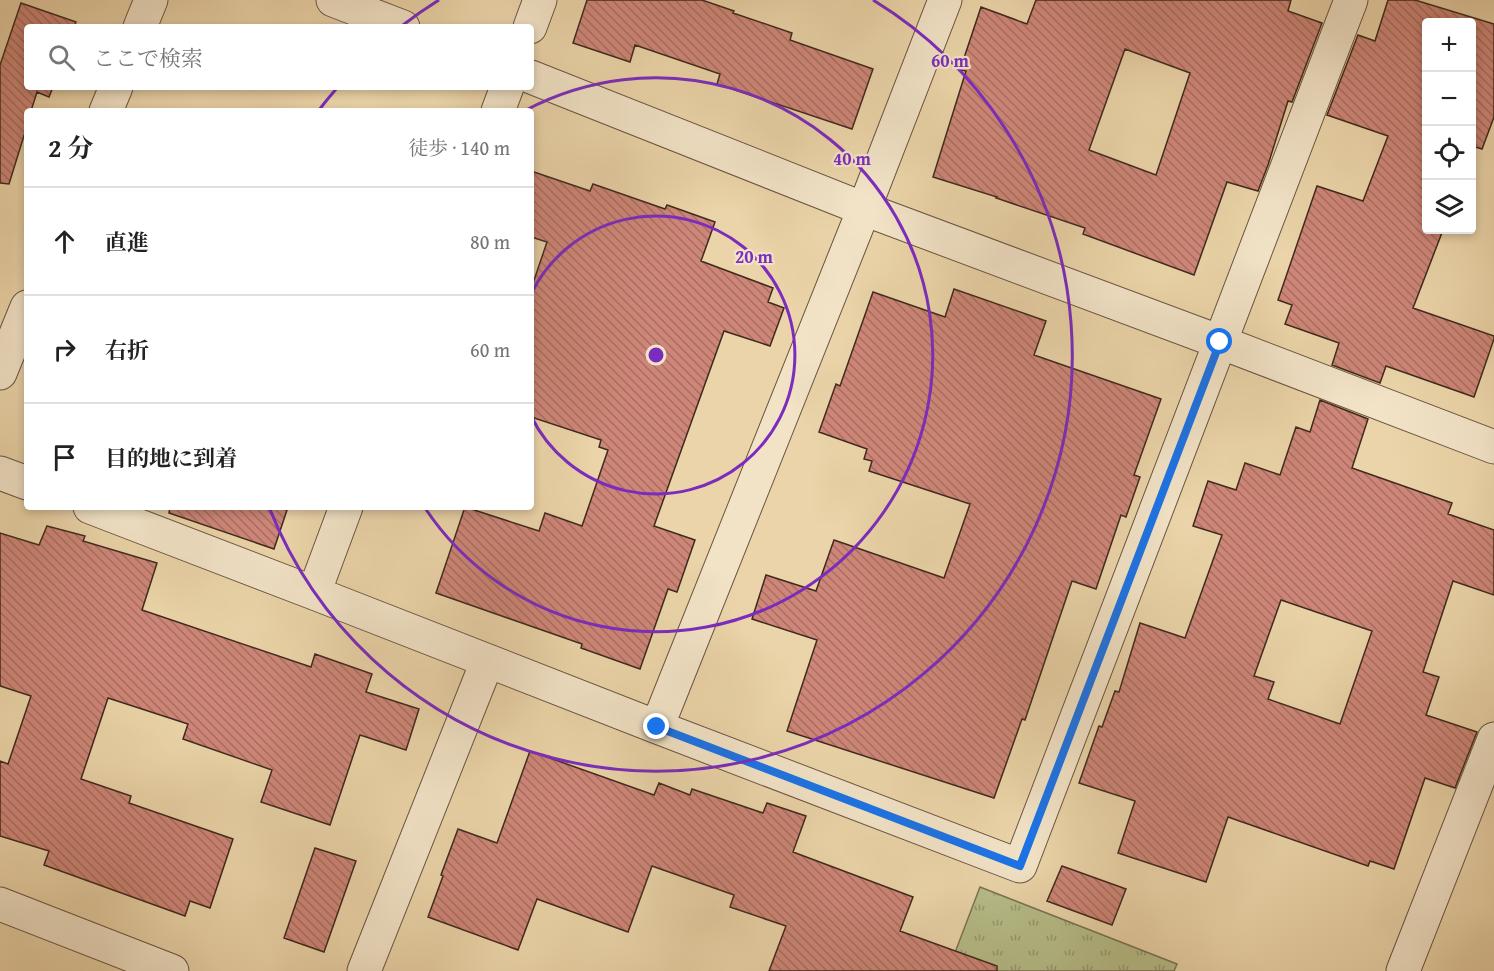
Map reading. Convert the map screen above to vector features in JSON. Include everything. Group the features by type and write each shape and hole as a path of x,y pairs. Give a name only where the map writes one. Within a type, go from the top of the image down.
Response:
{"street":[{"path":"141,24 151,0"},
{"path":"333,0 395,24"},
{"path":"531,24 540,0"},
{"path":"657,727 945,0"},
{"path":"98,510 1020,866 1351,0"},
{"path":"534,78 864,209 1494,447"},
{"path":"107,108 115,90"},
{"path":"499,108 506,90"},
{"path":"0,374 24,314"},
{"path":"0,473 24,482"},
{"path":"314,593 345,510"},
{"path":"364,971 487,662"},
{"path":"1403,971 1494,739"},
{"path":"0,904 172,971"}],"green space":[{"path":"980,887 1177,964 1174,971 948,971"}],"building":[{"path":"587,0 702,0 792,33 790,40 873,69 852,129 717,84 720,74 635,45 630,62 573,43"},
{"path":"1036,0 1291,0 1288,11 1322,23 1292,102 1288,101 1258,191 1227,182 1194,275 1083,234 1085,228 933,177 966,71 960,70 981,7 1027,24","holes":["1125,49 1190,73 1156,175 1089,150"]},
{"path":"1388,0 1415,0 1474,18 1422,18 1422,234 1441,234 1413,308 1494,336 1474,397 1386,366 1380,383 1332,365 1339,343 1285,324 1292,305 1278,300 1317,186 1363,201 1388,136 1327,115 1358,35 1375,41"},
{"path":"21,3 76,22 75,24 24,24 24,90 52,90 49,97 37,92 32,108 24,108 24,136 9,184 0,183 0,65"},
{"path":"1476,19 1494,24 1494,117 1482,149 1476,147"},
{"path":"534,172 590,191 593,184 665,209 667,205 715,222 701,261 773,288 768,302 784,308 770,346 724,331 654,526 695,540 677,592 668,589 640,669 581,648 582,644 436,593 464,510 474,510 539,531 545,513 582,526 608,450 599,447 601,440 534,418 534,280 547,242 534,238"},
{"path":"954,289 1046,321 1034,355 1161,399 1134,475 1140,477 1126,517 1121,515 1096,589 1072,581 1025,720 1022,719 994,798 787,731 817,640 752,619 766,575 816,591 834,540 944,578 970,504 869,471 872,461 864,459 867,449 819,432 836,384 840,386 873,292 945,317"},
{"path":"1320,400 1368,419 1352,468 1452,503 1448,514 1494,530 1494,595 1453,581 1423,672 1439,677 1426,715 1477,732 1455,788 1425,778 1394,869 1370,861 1368,866 1228,817 1206,882 1118,853 1135,801 1079,783 1099,726 1102,727 1115,691 1119,692 1140,623 1185,638 1222,535 1193,526 1208,481 1236,490 1245,463 1280,475 1296,427 1310,432","holes":["1281,600 1372,631 1340,724 1268,699 1274,682 1254,676"]},
{"path":"170,510 287,510 274,549 169,513"},
{"path":"47,526 85,536 83,541 157,563 142,610 311,667 315,654 372,674 366,692 419,709 406,750 360,735 330,825 261,802 272,770 183,739 188,724 108,698 81,779 131,796 129,803 233,839 210,908 190,901 185,916 44,865 49,851 0,836 0,761 8,764 31,696 0,686 0,533 39,545"},
{"path":"530,751 654,795 659,783 690,795 692,789 763,813 767,803 806,816 793,852 913,897 900,931 997,966 997,971 769,971 786,926 730,907 734,895 652,866 628,932 537,899 518,950 428,917 458,829 497,843"},
{"path":"315,848 356,861 324,952 284,938"},
{"path":"1062,866 1126,889 1112,925 1047,901"}],"route":[{"path":"657,727 1020,866 1220,342"}]}
